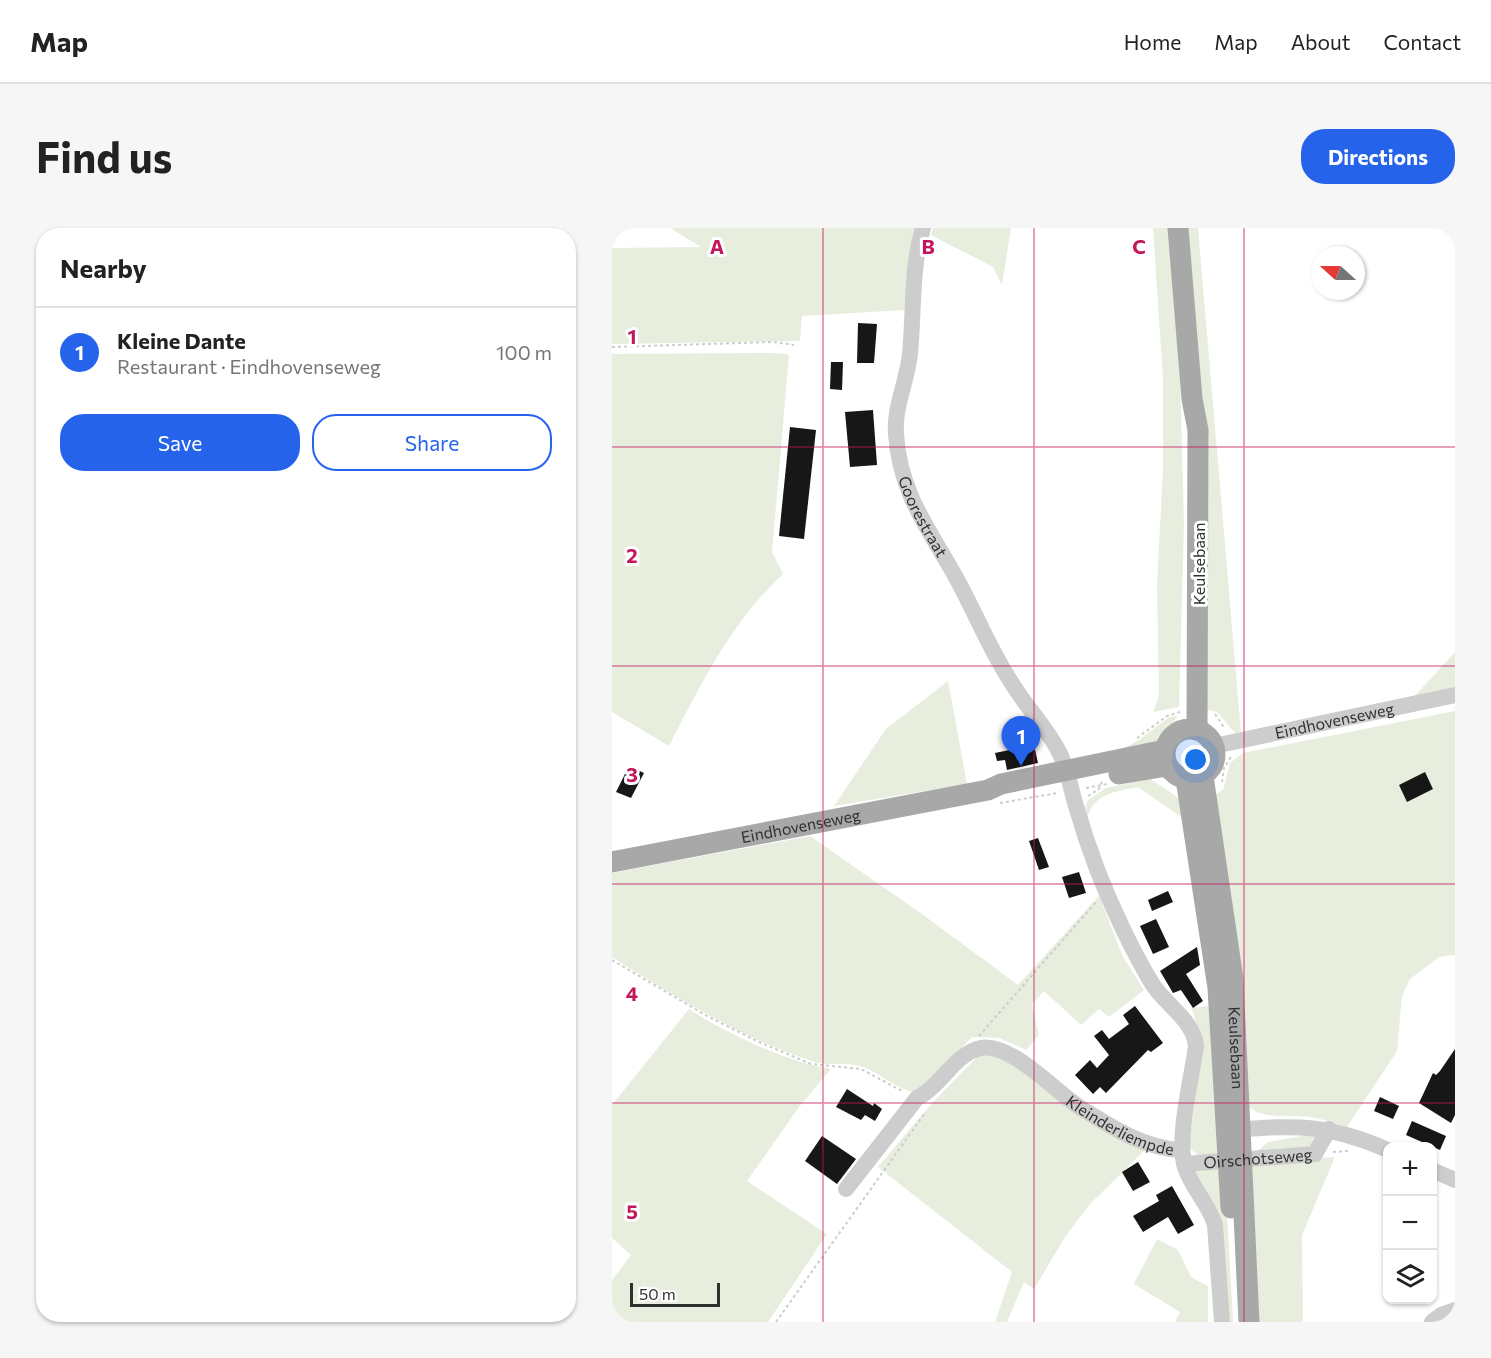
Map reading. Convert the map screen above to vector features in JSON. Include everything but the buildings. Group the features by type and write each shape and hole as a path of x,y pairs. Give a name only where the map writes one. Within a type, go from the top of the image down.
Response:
{"main road":[{"name":"Keulsebaan","path":"1178,228 1192,399 1188,429 1192,724"},
{"path":"1192,724 1206,735 1214,746 1212,765 1195,778 1178,777 1166,758 1171,738 1192,724"},
{"name":"Eindhovenseweg","path":"1070,785 1166,758"},
{"name":"Eindhovenseweg","path":"612,862 988,790 1010,793 1070,785 1166,758"},
{"name":"Keulsebaan","path":"1195,778 1234,1130 1249,1322"},
{"name":"Keulsebaan","path":"1236,1159 1237,1322"}],"street":[{"name":"Goorestraat","path":"923,228 917,257 909,356 897,410 898,455 904,481 914,509 957,580 1010,681 1057,748 1070,785"},
{"name":"Eindhovenseweg","path":"1214,746 1455,695"},
{"name":"Kleinderliempde","path":"1070,785 1122,926 1153,984 1195,1035 1196,1046 1183,1157 1191,1185 1211,1212 1215,1225 1222,1322"},
{"name":"Kleinderliempde","path":"975,1050 992,1047 1009,1054 1072,1102 1139,1141 1183,1157"},
{"path":"846,1189 920,1097 966,1054 975,1050"},
{"name":"Oirschotseweg","path":"1234,1130 1297,1126 1329,1129 1383,1148"},
{"name":"Oirschotseweg","path":"1183,1157 1236,1159 1315,1154 1329,1129"},
{"path":"1437,1172 1455,1180"},
{"path":"1432,1322 1441,1315 1455,1310"}],"path":[{"path":"612,347 773,342 794,345"},
{"path":"1192,724 1215,715 1226,729 1235,735 1236,742"},
{"path":"1070,785 1096,792 1102,785 1103,777"},
{"path":"975,1050 980,1034 1107,890"},
{"path":"612,960 707,1016 759,1042 811,1064 861,1069 920,1097 925,1114 859,1203 776,1322"},
{"path":"1315,1154 1348,1151"}],"green space":[{"path":"670,228 917,228 906,310 802,316 800,341 612,344 612,248 701,247"},
{"path":"933,228 1011,228 1002,285 993,267 931,235"},
{"path":"1153,228 1168,228 1180,376 1184,524 1179,707 1153,712 1159,696 1157,585 1163,469 1163,379"},
{"path":"1185,228 1198,228 1241,732 1236,734 1217,712 1203,709"},
{"path":"772,353 789,356 772,552 783,574 748,612 718,655 669,746 612,712 612,354"},
{"path":"1455,652 1455,690 1413,698"},
{"path":"948,681 967,784 834,806 886,729"},
{"path":"1455,711 1455,955 1439,957 1410,979 1402,996 1397,1051 1347,1127 1310,1117 1278,1116 1256,1111 1249,1107 1210,797 1223,790 1230,763 1243,753"},
{"path":"1178,715 1160,742 1107,757 1139,740 1168,718"},
{"path":"1150,779 1182,800 1191,824 1138,787 1099,799 1090,811 1087,820 1085,808 1088,800 1106,788"},
{"path":"810,836 922,914 1018,985 1099,896 1123,957 1144,990 1109,1017 1099,1009 1081,1025 1044,991 1032,1004 1039,1035 1026,1050 999,1038 972,1037 918,1093 903,1089 860,1066 815,1062 761,1042 685,1002 612,957 612,873"},
{"path":"1215,1005 1223,1155 1198,1155 1189,1148 1199,1057 1196,1022 1191,1008"},
{"path":"689,1009 720,1028 758,1046 814,1066 831,1069 799,1107 747,1181 827,1234 768,1322 612,1322 612,1280 631,1255 612,1238 612,1105"},
{"path":"981,1053 996,1054 1146,1149 1089,1205 1065,1237 1034,1289 1024,1282 1007,1322 995,1322 1012,1272 878,1167 932,1103"},
{"path":"1301,1136 1319,1136 1312,1147 1254,1154 1268,1142"},
{"path":"1335,1157 1302,1235 1303,1322 1255,1322 1252,1163"},
{"path":"1224,1163 1233,1322 1226,1322 1225,1300 1195,1174 1196,1171"},
{"path":"1157,1239 1178,1250 1191,1277 1208,1286 1208,1322 1175,1322 1180,1312 1134,1284"}],"place":[{"name":"Kleine Dante","path":"1021,766"}]}
